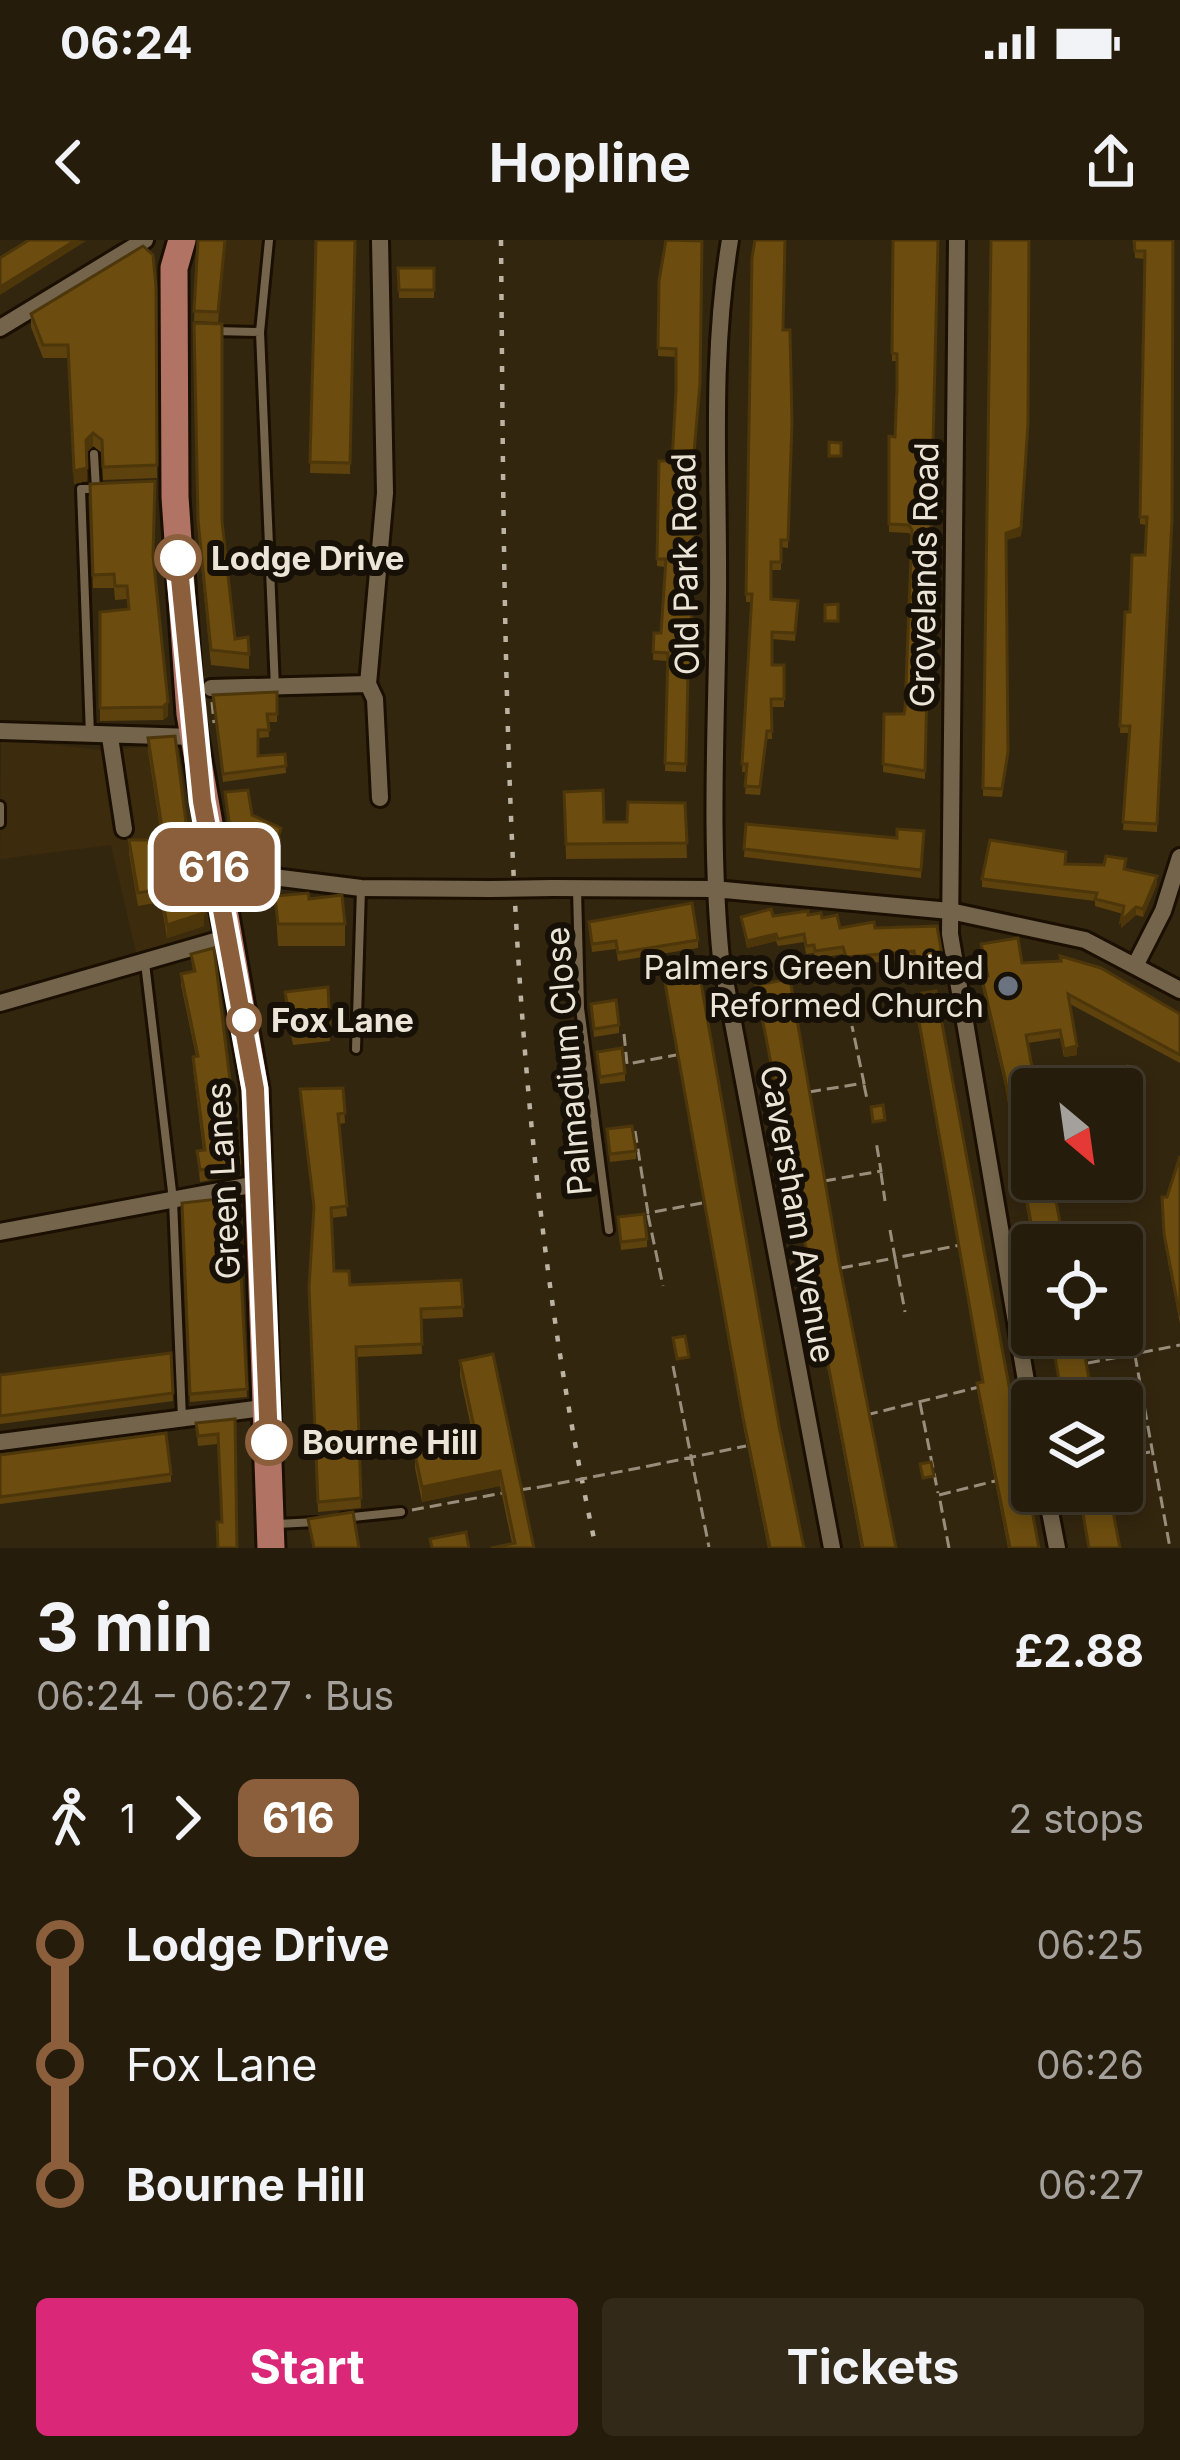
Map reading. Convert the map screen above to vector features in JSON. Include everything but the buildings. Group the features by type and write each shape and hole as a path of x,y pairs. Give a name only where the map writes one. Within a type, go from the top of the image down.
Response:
{"main road":[{"name":"Green Lanes","path":"182,240 174,268 171,486 194,737 255,1089 262,1183 271,1536"}],"street":[{"path":"101,240 113,258"},
{"path":"0,328 145,240"},
{"path":"380,240 385,493 368,684 376,704 380,798"},
{"name":"Old Park Road","path":"714,889 718,586 713,433 721,296 730,240"},
{"name":"Grovelands Road","path":"957,240 950,910 1026,1380"},
{"path":"211,688 368,684"},
{"path":"0,731 194,737"},
{"path":"110,737 124,829"},
{"path":"1136,964 1163,911 1180,857"},
{"path":"217,883 273,877 361,889 714,889 950,910 1085,940 1180,990"},
{"name":"Caversham Avenue","path":"714,889 722,958 832,1548"},
{"path":"0,1003 229,937"},
{"path":"0,1232 262,1183"},
{"path":"0,1442 270,1407"},
{"path":"1050,1512 1058,1548"}],"lane":[{"path":"269,240 260,332 275,689"},
{"path":"174,329 260,332"},
{"path":"94,454 95,489"},
{"path":"90,736 81,489 119,488"},
{"path":"0,806 0,823"},
{"name":"Palmadium Close","path":"569,888 609,1230"},
{"path":"356,1049 361,889"},
{"path":"145,961 173,1200 182,1418"},
{"path":"271,1536 401,1511"}],"path":[{"path":"852,1026 867,1099"},
{"path":"624,1034 627,1064 693,1052"},
{"path":"794,1094 864,1083"},
{"path":"634,1132 663,1286"},
{"path":"875,1141 885,1201"},
{"path":"811,1183 881,1171"},
{"path":"648,1214 718,1200"},
{"path":"890,1230 904,1312"},
{"path":"826,1270 1001,1237"},
{"path":"1143,1352 1180,1345"},
{"path":"1069,1366 1120,1356"},
{"path":"1136,1356 1170,1548"},
{"path":"674,1366 709,1546"},
{"path":"852,1418 982,1385"},
{"path":"920,1401 949,1548"},
{"path":"401,1511 691,1460 761,1442"},
{"path":"1143,1454 1153,1452"},
{"path":"939,1495 1011,1477"}],"shaded area":[{"path":"201,240 267,240 258,328 197,326"},
{"path":"1,739 101,750 177,745 212,934 137,957 111,845 0,859"}],"railway":[{"path":"501,240 508,733 526,1060 565,1386 596,1548"}],"bus line":[{"name":"616","path":"178,558 202,801 255,1089 269,1442"}],"place":[{"name":"Lodge Drive","path":"178,558"},
{"name":"Palmers Green United Reformed Church","path":"1008,986"},
{"name":"Fox Lane","path":"244,1020"},
{"name":"Bourne Hill","path":"269,1442"}]}
